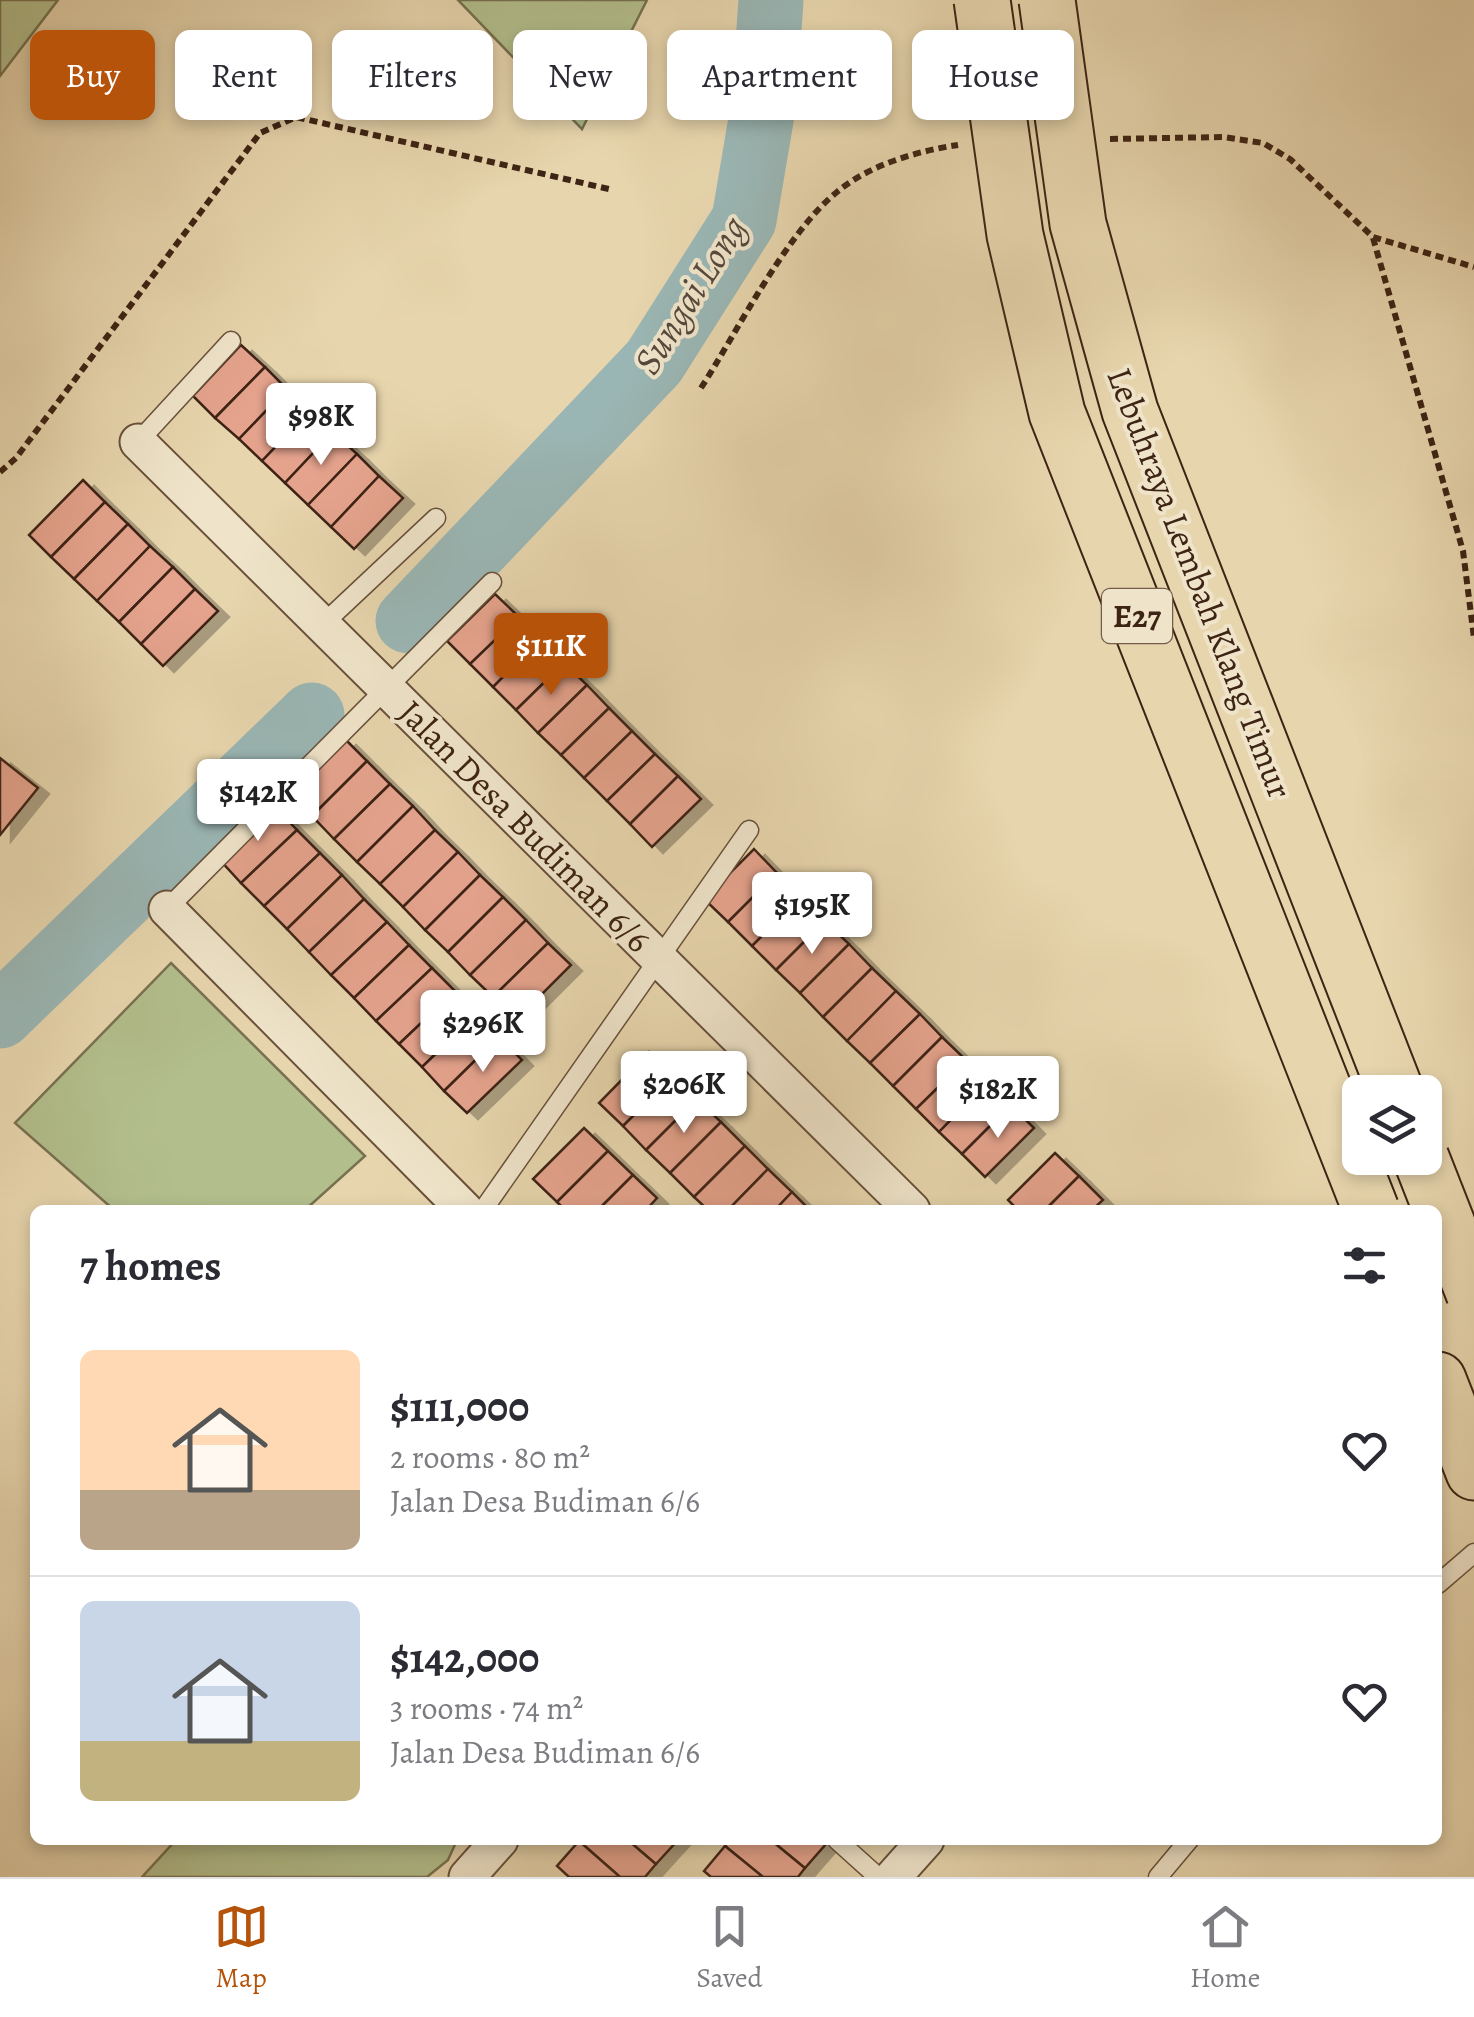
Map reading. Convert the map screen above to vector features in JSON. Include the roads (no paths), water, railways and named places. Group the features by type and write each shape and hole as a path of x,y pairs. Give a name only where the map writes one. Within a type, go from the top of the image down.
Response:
{"highway":[{"name":"Lebuhraya Lembah Klang Timur","path":"982,0 1015,235 1057,413 1369,1205"},
{"name":"Lebuhraya Lembah Klang Timur","path":"1047,0 1078,224 1130,411 1389,1075"},
{"path":"1428,1175 1439,1205"},
{"path":"1442,1211 1474,1293"},
{"path":"1442,1390 1474,1472"}],"street":[{"name":"Jalan Desa Budiman 6/6","path":"138,442 907,1205"},
{"path":"167,909 460,1205"},
{"path":"467,1877 496,1845"},
{"path":"892,1877 921,1845"}],"lane":[{"path":"138,442 231,341"},
{"path":"322,625 436,518"},
{"path":"167,909 492,582"},
{"path":"487,1205 749,830"},
{"path":"1442,1581 1474,1553"},
{"path":"843,1845 878,1877"},
{"path":"1158,1877 1184,1845"}],"waterway":[{"name":"Sungai Long","path":"408,621 654,362 744,220 764,102 771,0"},
{"name":"Sungai Long","path":"0,1016 312,715"}]}
